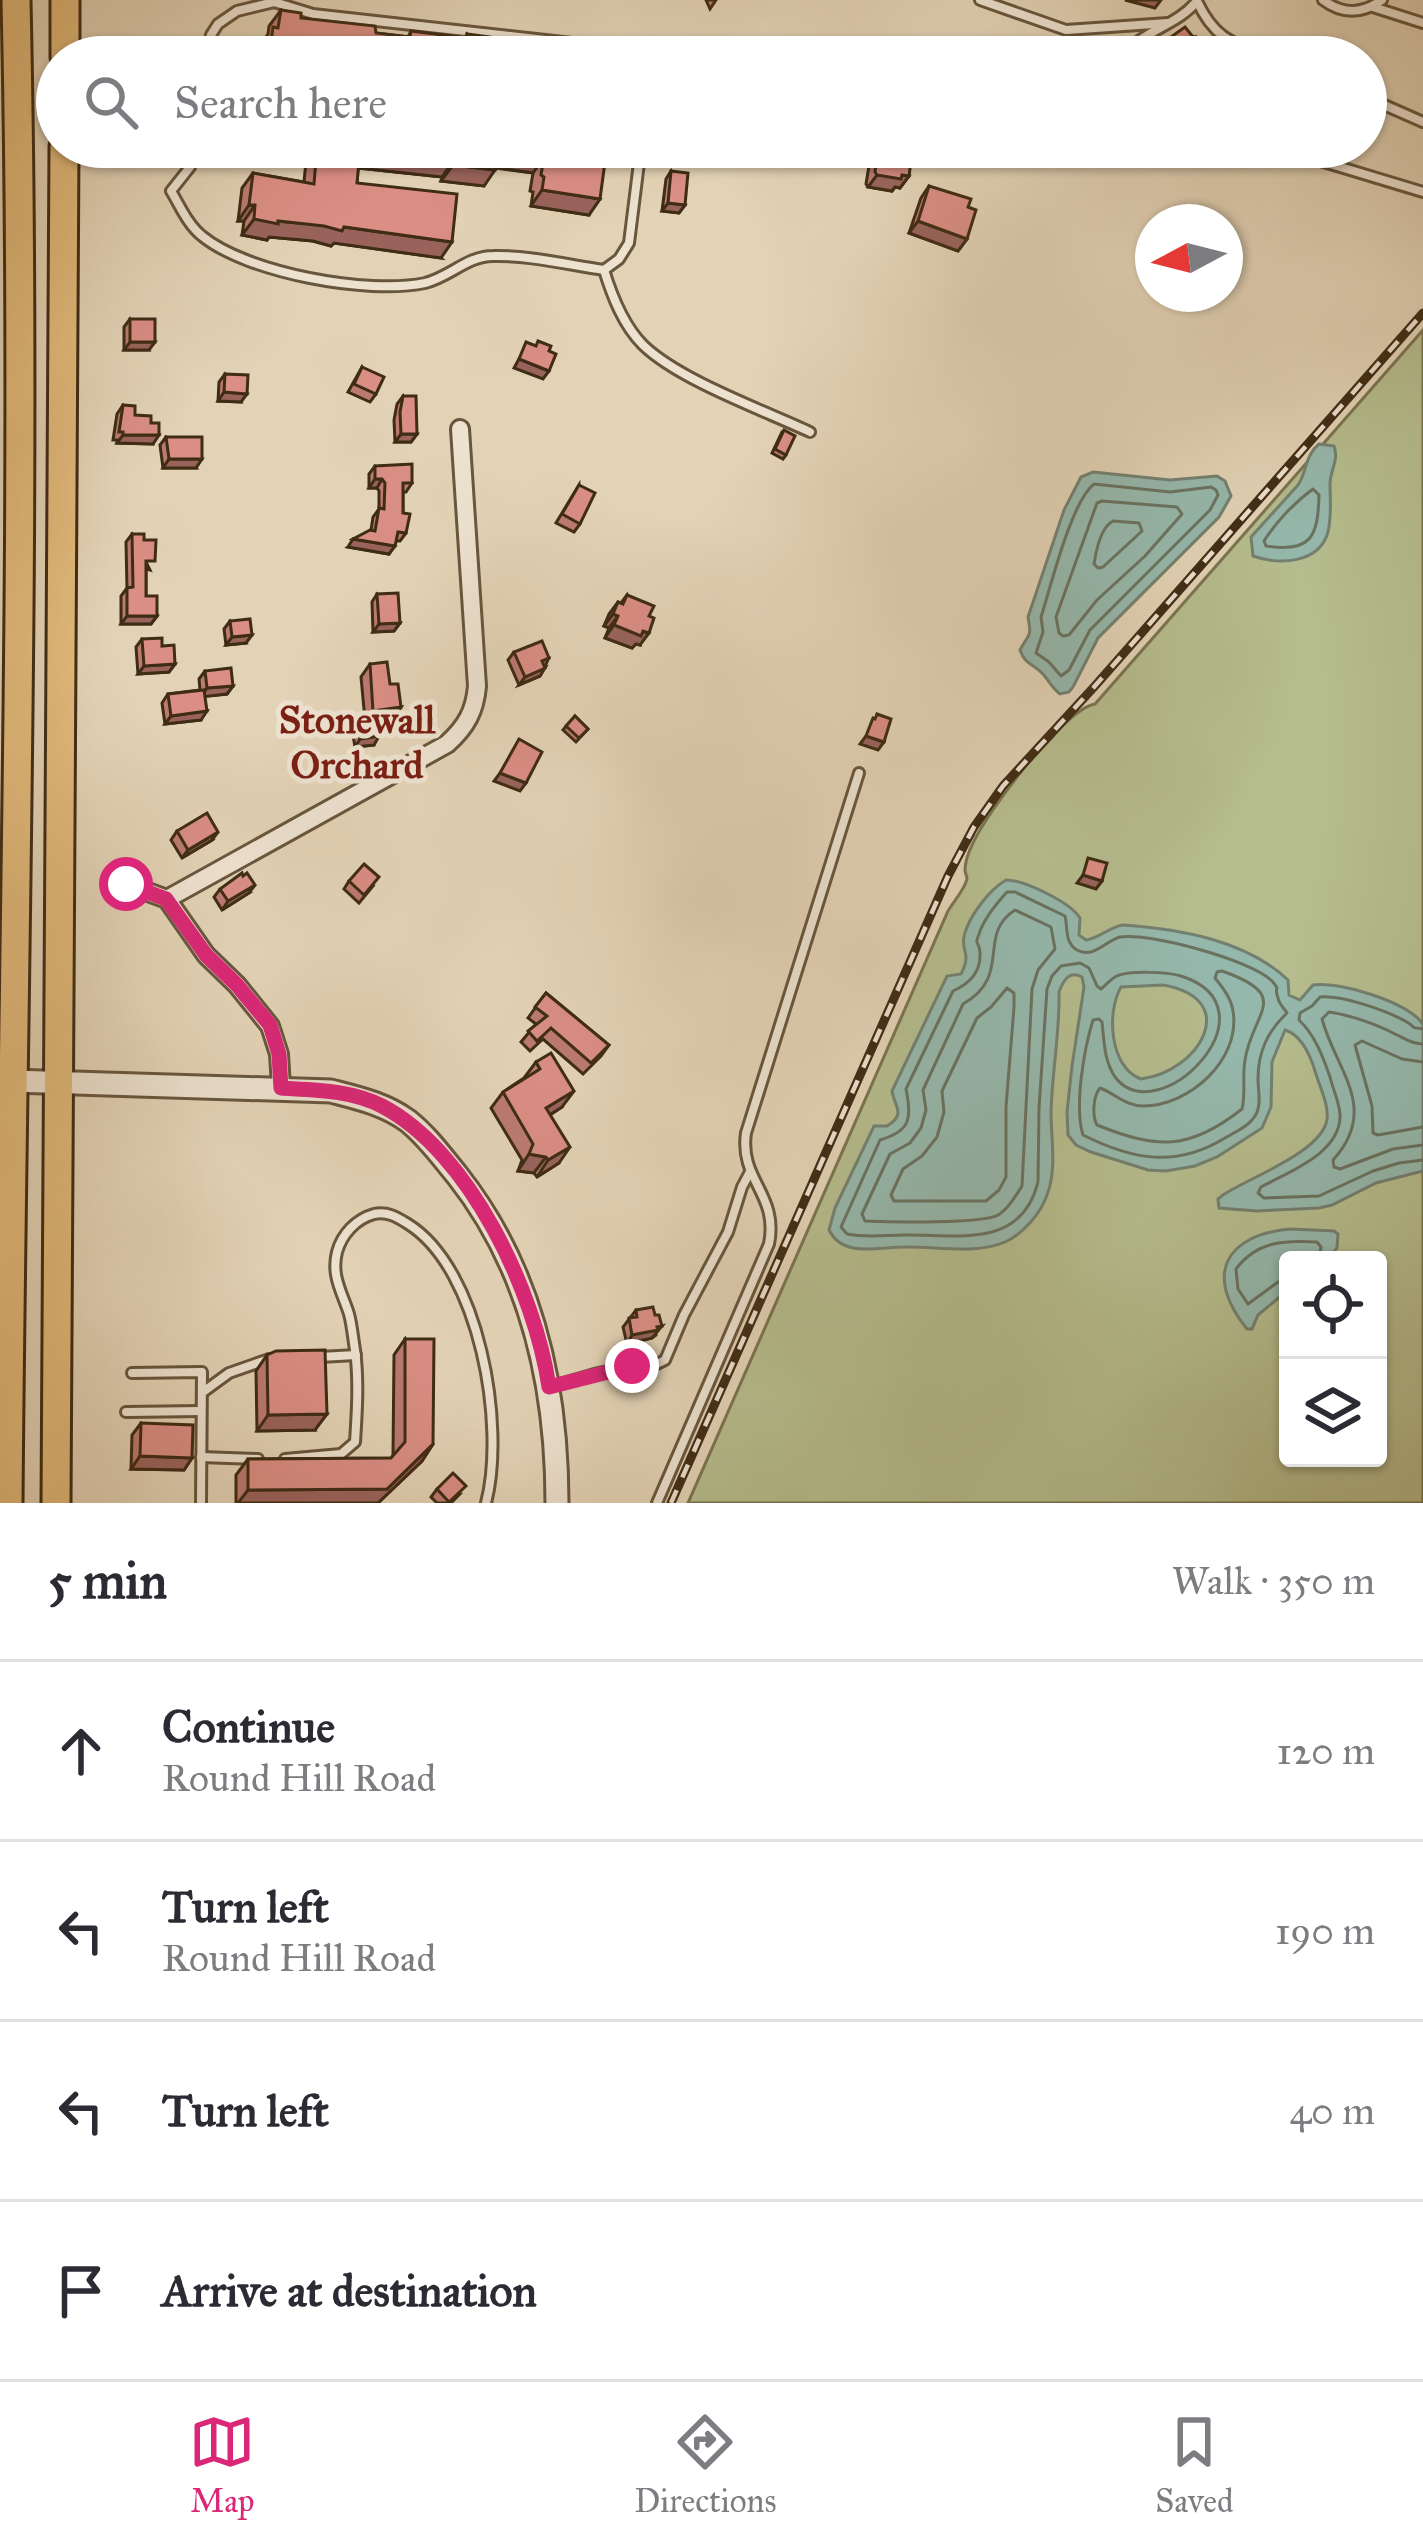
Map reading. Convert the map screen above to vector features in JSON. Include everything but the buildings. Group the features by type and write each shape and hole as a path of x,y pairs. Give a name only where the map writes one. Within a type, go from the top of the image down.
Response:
{"main road":[{"path":"8,1503 6,1081 16,802 9,135 16,0"},
{"path":"65,0 65,36"},
{"path":"56,1503 64,168"},
{"path":"9,369 34,371 45,380 61,416"}],"street":[{"path":"166,899 447,743 469,720 477,686 460,429"},
{"path":"126,884 166,899 206,955 270,1025 279,1054 281,1088"},
{"path":"6,1081 332,1091 376,1103 408,1121 475,1200 505,1250 536,1327 556,1443 557,1503"}],"lane":[{"path":"980,0 1066,30 1168,23"},
{"path":"1143,36 1187,13 1197,0 1221,36"},
{"path":"1323,0 1333,8 1353,12 1382,0"},
{"path":"211,36 227,16 274,1 313,14 510,36"},
{"path":"1372,7 1423,23"},
{"path":"1387,107 1423,122"},
{"path":"189,168 171,191 191,225 212,243 256,265 305,278 386,285 428,282 475,258 495,256 604,270 629,243 638,168"},
{"path":"1344,168 1423,192"},
{"path":"604,270 628,326 643,345 694,378 810,432"},
{"path":"657,1503 769,1244 771,1212 745,1158 746,1133 860,773"},
{"path":"549,1387 665,1360 728,1232 750,1172"},
{"path":"201,1457 308,1458 341,1454 355,1442 356,1354 350,1315 335,1274 336,1257 348,1230 358,1221 389,1214 415,1228 444,1258 469,1310 488,1386 491,1484 486,1503"},
{"path":"316,1357 356,1354"},
{"path":"202,1393 229,1373 263,1359 280,1359"},
{"path":"132,1372 202,1372 201,1503"},
{"path":"126,1412 202,1411"}],"green space":[{"path":"1423,330 1423,1503 688,1503 948,911 966,883 973,843 1046,742 1081,710 1095,704"}],"water":[{"path":"1319,444 1334,446 1336,456 1323,543 1297,559 1253,556 1251,537 1298,485"},
{"path":"1093,472 1170,480 1217,476 1225,481 1231,496 1219,517 1098,638 1073,687 1060,694 1020,650 1029,635 1028,617 1064,510 1081,477"},
{"path":"1014,881 1057,899 1080,918 1079,935 1086,940 1123,925 1211,939 1271,966 1288,980 1289,995 1300,1000 1313,985 1339,986 1388,1001 1415,1016 1423,1024 1423,1171 1376,1183 1319,1208 1219,1208 1218,1199 1223,1195 1313,1142 1327,1119 1308,1054 1285,1030 1272,1062 1271,1107 1262,1128 1217,1157 1195,1166 1148,1170 1076,1145 1068,1135 1067,1112 1084,987 1082,977 1073,975 1059,992 1052,1175 1044,1202 1030,1222 1005,1242 981,1248 862,1249 835,1239 829,1230 835,1208 874,1126 887,1126 896,1118 892,1091 947,976 961,974 970,920 1000,884","holes":["1163,985 1187,993 1201,1005 1206,1019 1195,1050 1162,1074 1141,1079 1131,1073 1114,1039 1113,1011 1121,987"]},
{"path":"1334,1231 1337,1248 1279,1251 1279,1298 1247,1329 1226,1292 1224,1276 1236,1249 1267,1233"}],"railway":[{"path":"671,1503 948,876 974,827 1003,786 1423,313"}],"district":[{"name":"Stonewall Orchard","path":"357,742"}],"route":[{"path":"126,884 166,899 206,955 270,1025 279,1054 281,1088 332,1091 376,1103 408,1121 436,1149 466,1186 505,1250 536,1327 549,1387 632,1366"}]}
